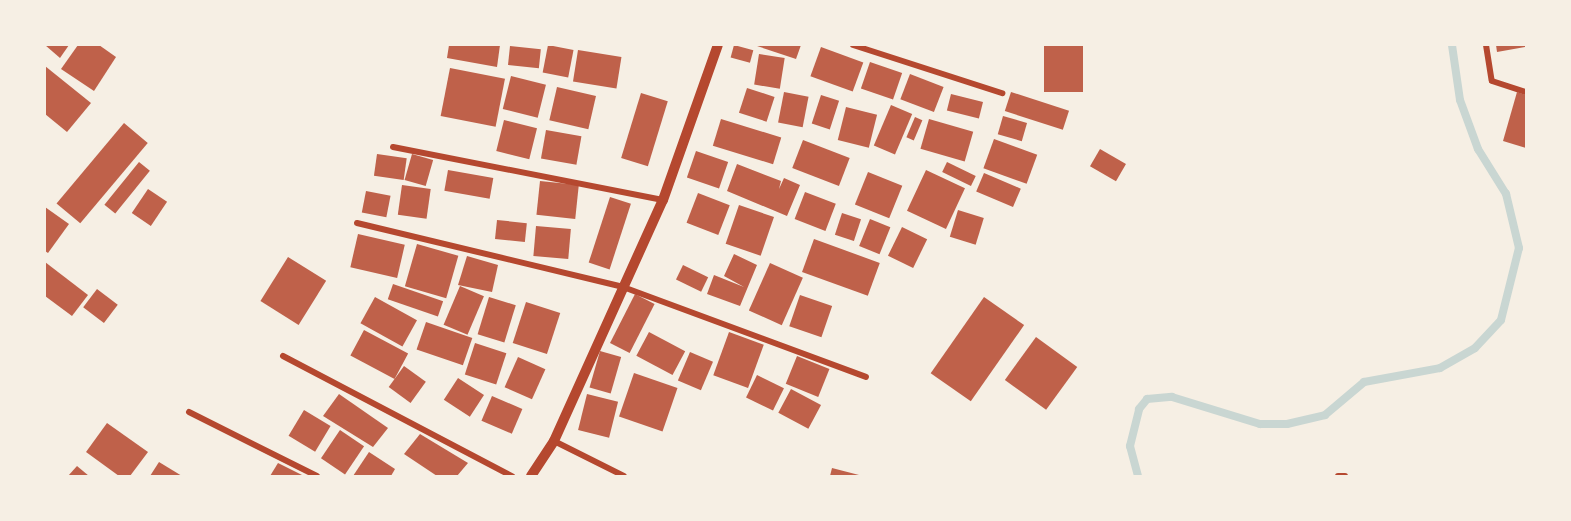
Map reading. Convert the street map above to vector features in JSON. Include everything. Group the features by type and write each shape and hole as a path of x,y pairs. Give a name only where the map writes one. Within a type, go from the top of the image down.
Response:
{"street":[{"path":"531,476 554,441 663,200 718,45"},
{"path":"853,45 1002,93"},
{"path":"1486,45 1492,81 1526,92"},
{"path":"393,147 663,200"},
{"path":"357,223 623,287 866,377"},
{"path":"283,356 512,476"},
{"path":"189,412 317,476"},
{"path":"554,441 624,476"},
{"path":"1338,476 1345,476"}],"building":[{"path":"45,45 69,45 60,58"},
{"path":"78,45 99,45 116,57 94,91 61,69"},
{"path":"449,45 500,45 497,67 447,58"},
{"path":"548,45 574,50 568,77 543,72"},
{"path":"734,45 753,50 750,63 731,58"},
{"path":"754,45 801,45 796,59"},
{"path":"1044,45 1083,45 1083,92 1044,92"},
{"path":"1496,45 1525,45 1525,47 1497,52"},
{"path":"510,46 541,49 539,68 508,65"},
{"path":"821,47 863,62 853,92 810,76"},
{"path":"578,50 621,57 616,88 573,82"},
{"path":"759,54 785,58 780,89 754,85"},
{"path":"870,62 902,73 893,100 861,88"},
{"path":"45,66 91,103 67,132 45,114"},
{"path":"450,68 505,79 496,127 441,116"},
{"path":"910,74 944,87 934,112 900,99"},
{"path":"511,76 546,85 538,118 503,109"},
{"path":"557,87 596,96 588,129 549,120"},
{"path":"747,88 775,97 767,122 739,113"},
{"path":"784,92 809,97 803,127 778,122"},
{"path":"1011,92 1069,111 1063,130 1005,111"},
{"path":"1517,92 1526,95 1526,148 1503,141"},
{"path":"641,93 668,101 648,166 621,158"},
{"path":"951,94 983,102 979,118 947,110"},
{"path":"821,95 839,101 830,129 812,124"},
{"path":"891,105 912,114 895,154 874,146"},
{"path":"846,107 877,115 869,148 838,140"},
{"path":"1003,116 1027,123 1022,141 998,134"},
{"path":"915,117 922,120 914,140 906,137"},
{"path":"721,119 781,137 773,164 713,146"},
{"path":"929,119 973,132 965,161 920,149"},
{"path":"504,120 537,128 529,159 496,151"},
{"path":"124,123 148,143 80,223 57,203"},
{"path":"546,130 581,136 576,165 541,159"},
{"path":"994,139 1037,155 1027,184 983,168"},
{"path":"803,140 850,158 839,186 792,168"},
{"path":"1100,149 1126,164 1116,181 1090,166"},
{"path":"696,151 728,162 719,189 687,177"},
{"path":"377,154 407,158 404,180 374,176"},
{"path":"412,154 433,160 426,186 405,180"},
{"path":"139,162 150,171 115,214 104,205"},
{"path":"947,162 976,176 971,186 942,172"},
{"path":"737,164 781,181 779,189 784,178 800,185 787,216 727,191"},
{"path":"448,170 493,178 490,199 444,191"},
{"path":"926,170 965,188 946,229 907,211"},
{"path":"868,172 902,186 889,218 855,204"},
{"path":"984,173 1021,189 1013,207 976,191"},
{"path":"540,181 579,185 575,219 536,215"},
{"path":"402,185 431,189 427,219 398,215"},
{"path":"148,189 167,202 151,226 132,213"},
{"path":"366,191 391,196 386,217 362,213"},
{"path":"805,192 836,204 825,231 795,219"},
{"path":"698,193 730,205 718,235 687,223"},
{"path":"610,197 631,204 610,269 589,263"},
{"path":"739,205 774,217 761,256 726,244"},
{"path":"45,207 69,224 48,253 45,251"},
{"path":"958,210 984,218 976,245 950,237"},
{"path":"842,213 861,219 854,241 835,235"},
{"path":"870,219 890,227 880,254 859,246"},
{"path":"497,220 527,223 525,242 495,239"},
{"path":"536,226 571,229 568,259 533,256"},
{"path":"902,227 927,239 913,268 888,256"},
{"path":"358,234 405,245 397,278 350,267"},
{"path":"814,239 880,263 868,296 802,272"},
{"path":"417,244 458,256 446,298 405,286"},
{"path":"734,254 757,265 740,306 707,294 714,275 744,287 724,276"},
{"path":"467,256 498,265 492,292 458,285"},
{"path":"288,257 326,281 299,325 260,301"},
{"path":"45,262 88,295 72,316 45,296"},
{"path":"770,263 803,278 782,325 749,311"},
{"path":"683,265 708,277 701,292 676,279"},
{"path":"393,284 443,301 438,316 388,299"},
{"path":"460,286 484,296 468,335 444,325"},
{"path":"97,289 118,305 104,323 83,307"},
{"path":"635,294 655,304 630,353 610,343"},
{"path":"800,295 832,306 821,337 789,326"},
{"path":"375,297 417,320 402,347 360,323"},
{"path":"489,297 516,305 504,342 478,334"},
{"path":"984,297 1024,325 971,401 931,373"},
{"path":"526,302 560,313 547,354 513,343"},
{"path":"426,322 472,338 463,365 417,349"},
{"path":"364,330 408,353 395,379 350,356"},
{"path":"649,332 685,351 673,375 636,356"},
{"path":"729,332 764,345 748,388 713,375"},
{"path":"1036,337 1077,367 1046,410 1005,380"},
{"path":"475,343 506,353 496,385 465,374"},
{"path":"600,351 621,357 611,394 590,388"},
{"path":"690,352 713,362 701,390 678,381"},
{"path":"797,356 829,369 818,397 786,384"},
{"path":"518,357 545,369 532,399 505,387"},
{"path":"404,366 426,382 411,403 389,387"},
{"path":"634,373 677,388 663,431 619,416"},
{"path":"757,375 784,388 773,411 746,397"},
{"path":"458,378 484,395 470,417 444,400"},
{"path":"791,389 821,405 808,429 778,413"},
{"path":"339,394 388,428 373,447 323,416"},
{"path":"587,394 618,402 609,438 578,430"},
{"path":"492,396 522,409 512,434 481,421"},
{"path":"304,410 331,426 315,452 289,436"},
{"path":"107,423 148,452 130,476 119,476 86,452"},
{"path":"340,430 364,446 345,474 321,458"},
{"path":"420,434 468,463 457,476 437,476 404,454"},
{"path":"369,452 395,469 391,476 353,476"},
{"path":"159,462 182,476 150,476"},
{"path":"278,463 304,476 270,476"},
{"path":"77,466 89,476 68,476"},
{"path":"832,468 859,475 859,476 830,476"}],"waterway":[{"path":"1138,476 1130,446 1139,409 1147,399 1172,397 1260,424 1287,424 1325,415 1364,382 1440,368 1475,348 1501,320 1519,248 1506,194 1478,149 1460,100 1452,45"}]}
